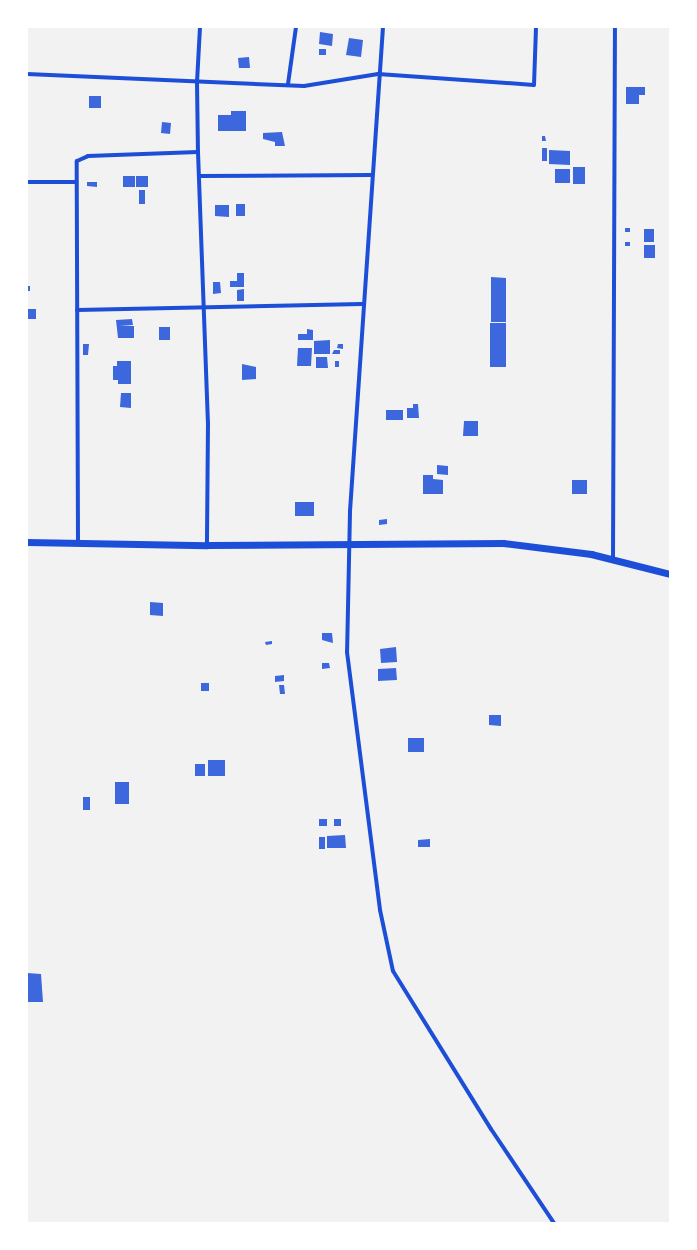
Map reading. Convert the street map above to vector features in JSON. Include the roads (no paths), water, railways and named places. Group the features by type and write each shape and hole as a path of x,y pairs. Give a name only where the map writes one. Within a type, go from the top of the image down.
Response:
{"street":[{"path":"200,27 197,82 198,152 208,423 207,545"},
{"path":"288,84 296,27"},
{"path":"383,27 378,74 362,304 348,543 348,652 380,910 393,971 491,1130 554,1223"},
{"path":"27,74 197,82 288,84 304,86 378,74 534,85 536,27"},
{"path":"613,560 615,27"},
{"path":"78,542 77,161 88,156 198,152"},
{"path":"199,176 371,175"},
{"path":"27,182 76,182"},
{"path":"77,310 362,304"},
{"path":"27,542 207,545 503,543 613,560 670,574"}]}
